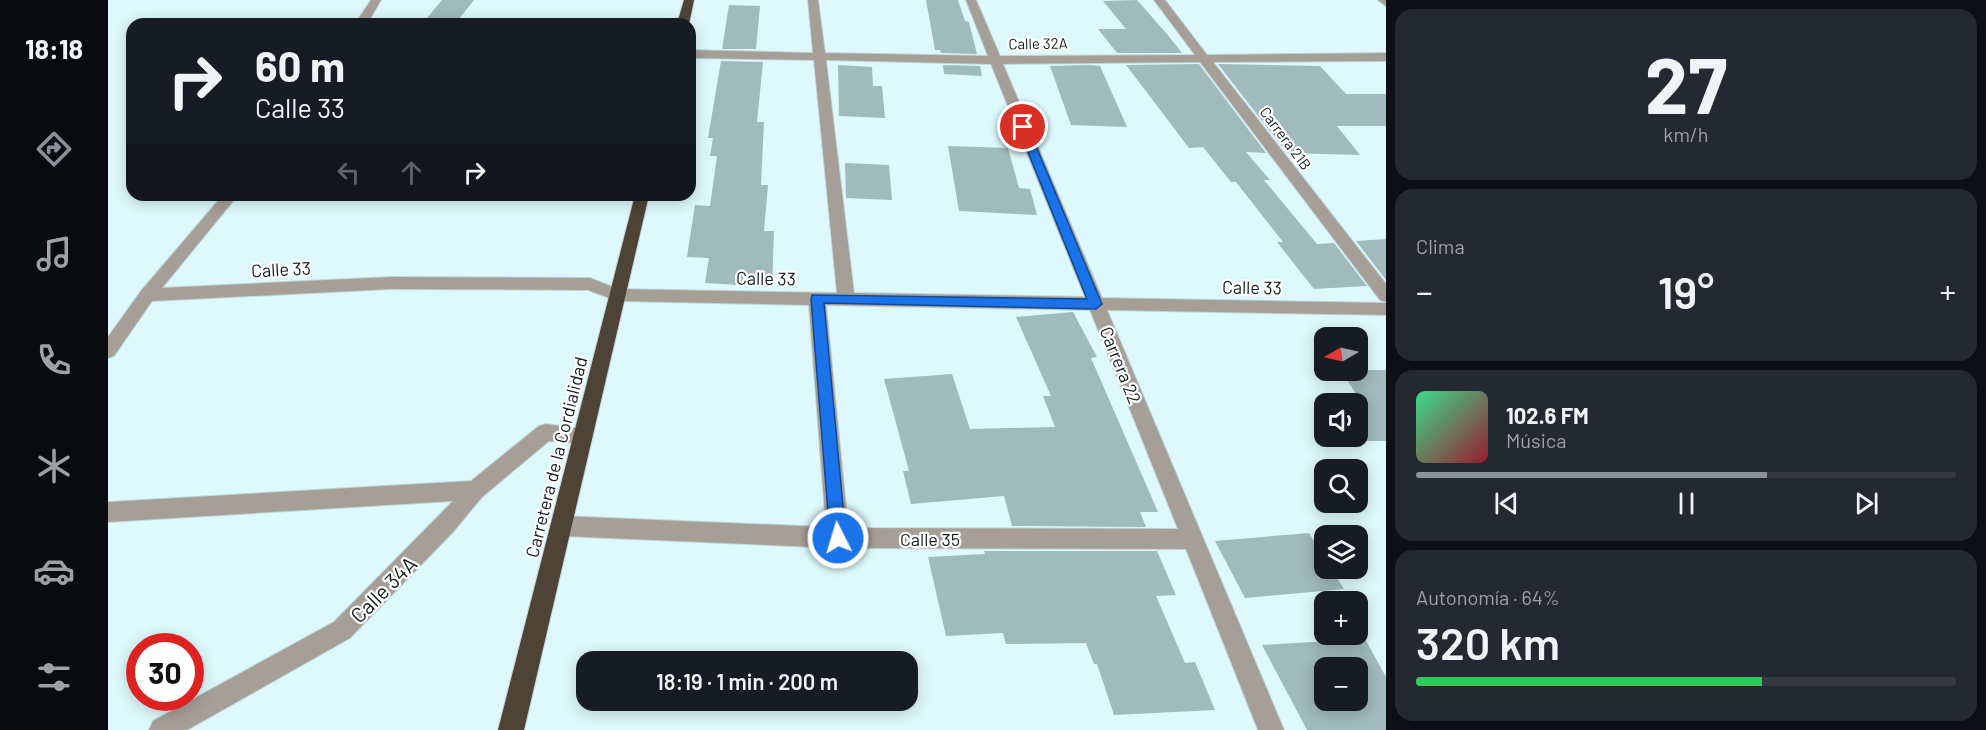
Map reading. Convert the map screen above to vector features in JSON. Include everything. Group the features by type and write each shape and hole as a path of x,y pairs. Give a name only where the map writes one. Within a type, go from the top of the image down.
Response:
{"highway":[{"path":"684,18 689,0"},
{"name":"Carretera de la Cordialidad","path":"511,730 640,201"}],"street":[{"path":"365,18 376,0"},
{"path":"813,0 846,299"},
{"name":"Carrera 22","path":"971,0 1271,730"},
{"name":"Carrera 21B","path":"1159,0 1386,296"},
{"name":"Calle 32A","path":"696,54 996,60 1386,57"},
{"path":"108,351 147,295 226,201"},
{"name":"Calle 33","path":"147,295 391,283 590,284 617,295 1386,309"},
{"path":"817,299 838,538"},
{"name":"Calle 34A","path":"162,730 342,630 446,525 475,490 546,432 583,436"},
{"path":"108,512 475,490"},
{"name":"Calle 35","path":"561,526 838,538 1192,539"}],"building":[{"path":"442,0 474,0 460,18 427,18"},
{"path":"926,0 958,0 965,21 969,22 977,54 941,53 940,50 935,50"},
{"path":"1137,0 1182,53 1117,53 1098,29 1126,29 1103,1"},
{"path":"729,5 760,6 756,49 722,49"},
{"path":"721,61 763,62 757,122 764,122 761,185 768,185 764,231 774,231 772,287 705,283 709,258 687,257 695,205 710,206 717,156 710,156 713,138 708,138"},
{"path":"1199,64 1266,153 1246,152 1270,180 1264,180 1317,244 1334,243 1367,286 1314,289 1277,242 1283,242 1236,182 1231,182 1203,147 1189,148 1126,65"},
{"path":"1218,64 1320,66 1346,94 1386,94 1386,126 1337,126 1360,155 1287,153"},
{"path":"838,65 872,67 873,86 882,86 885,118 839,116"},
{"path":"943,65 980,66 982,76 944,74"},
{"path":"1050,66 1100,66 1127,127 1071,125"},
{"path":"948,146 1008,148 1019,188 1030,189 1037,215 959,211"},
{"path":"845,163 889,165 892,200 846,198"},
{"path":"1386,239 1386,280 1356,241"},
{"path":"1073,312 1097,357 1091,358 1158,512 1140,512 1146,527 1012,526 1004,496 911,504 903,471 909,471 884,379 952,374 970,429 1055,427 1043,396 1051,396 1016,317"},
{"path":"1368,370 1386,370 1386,441 1368,441 1368,393 1355,393 1348,381 1368,381"},
{"path":"1309,533 1314,541 1314,579 1338,579 1344,589 1245,598 1215,541"},
{"path":"984,551 1157,551 1176,595 1156,596 1185,663 1195,662 1215,710 1114,715 1097,664 1094,664 1086,643 1006,644 1003,633 946,636 928,557 985,554"},
{"path":"1314,642 1314,645 1368,644 1386,677 1386,730 1307,730 1262,645"}],"route":[{"path":"838,538 817,299 1096,304 1023,127"}]}
